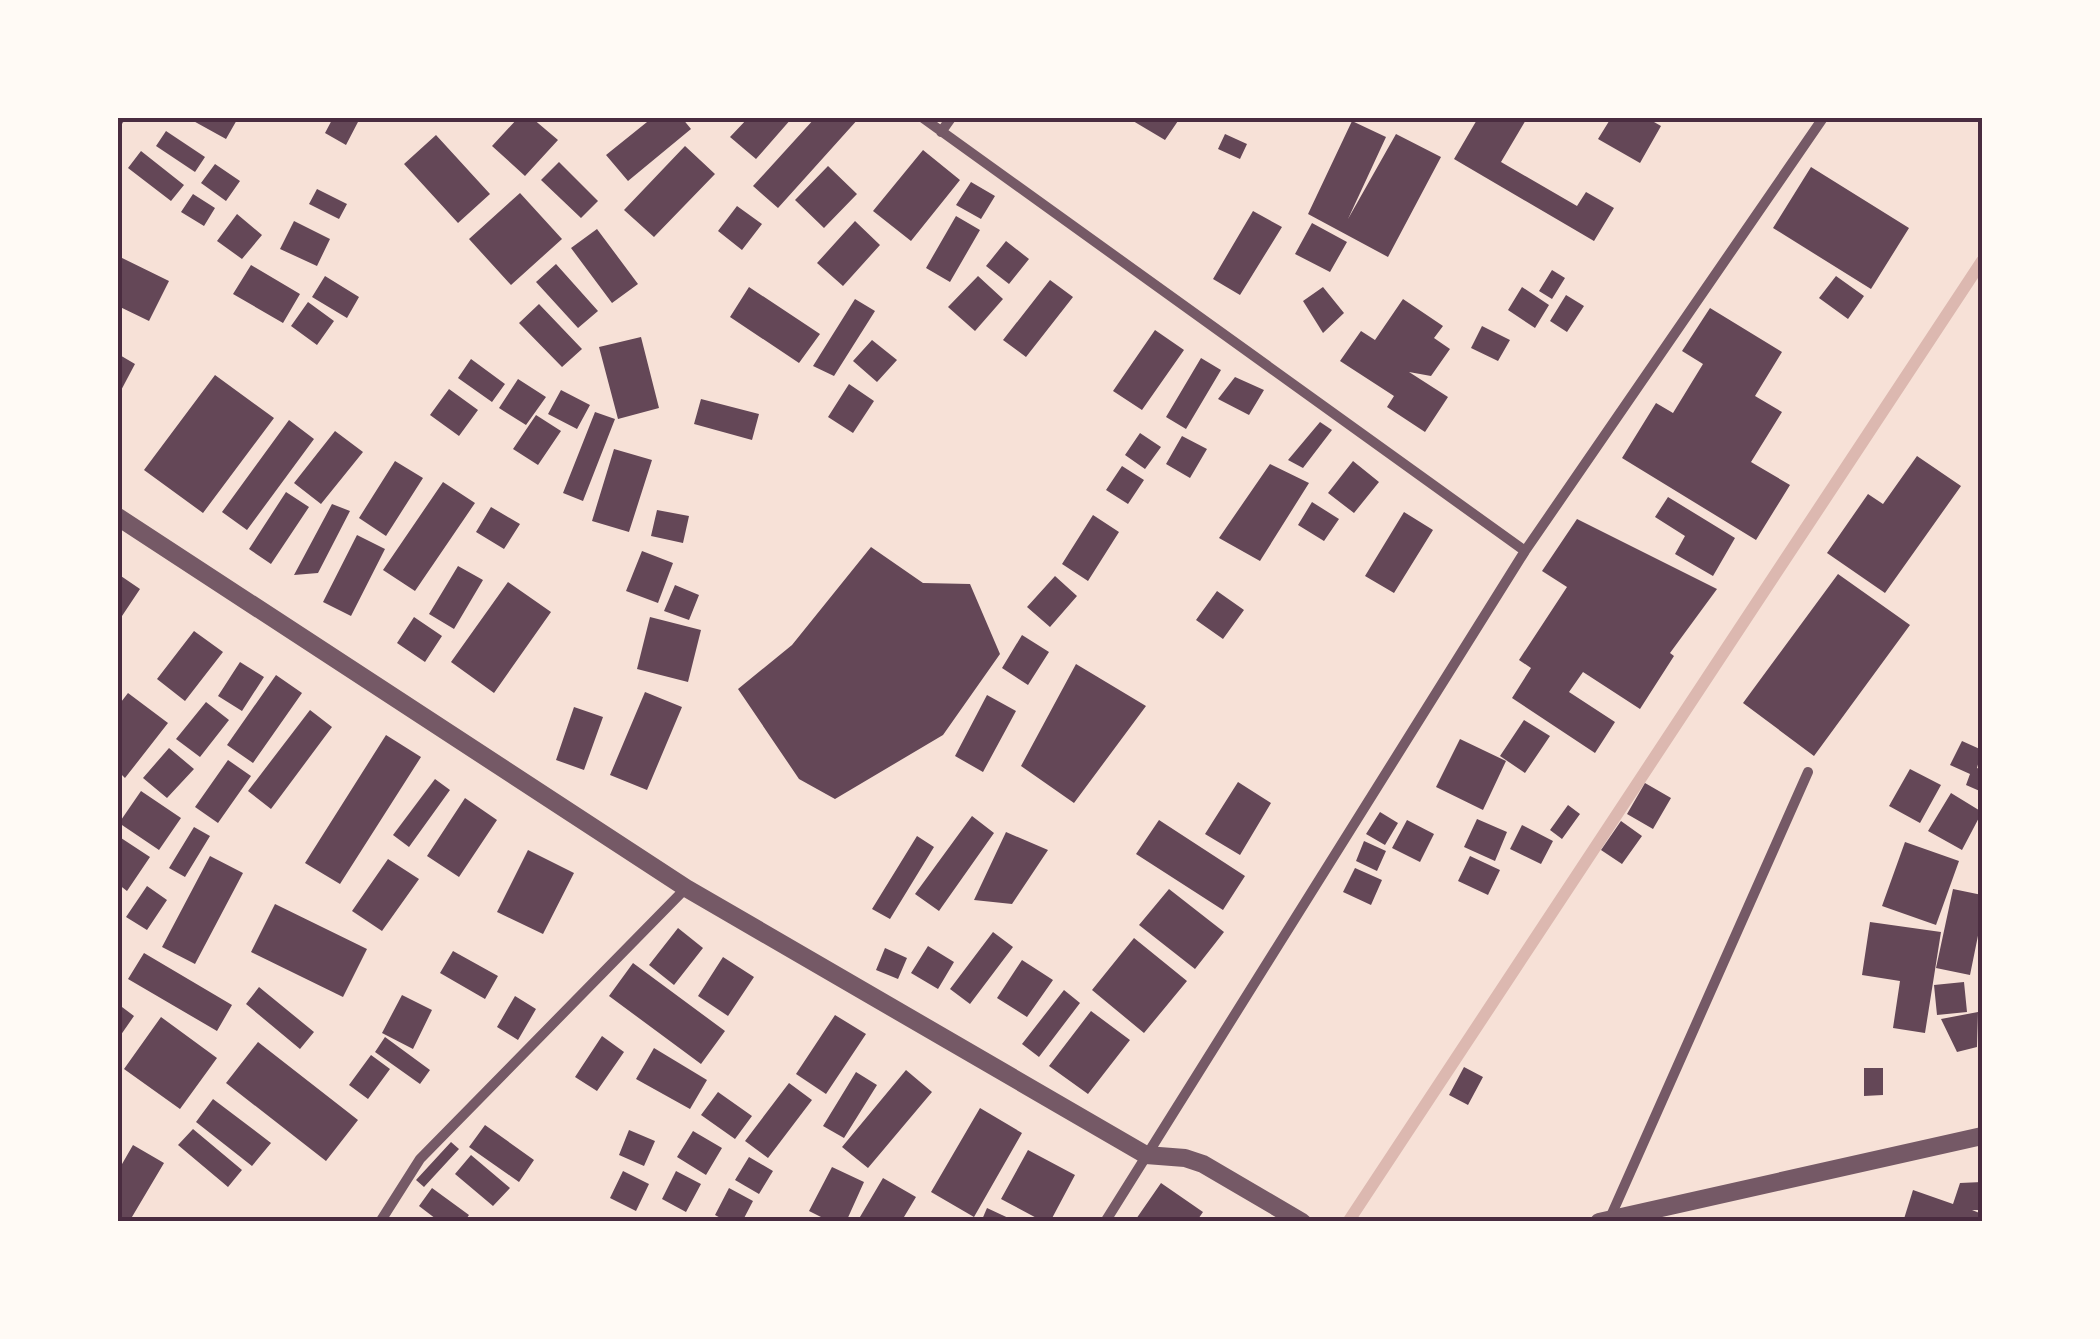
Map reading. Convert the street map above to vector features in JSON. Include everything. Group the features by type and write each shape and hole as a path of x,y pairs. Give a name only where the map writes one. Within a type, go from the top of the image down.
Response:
{"street":[{"path":"924,118 1525,551"},
{"path":"941,132 952,118"},
{"path":"1106,1222 1525,551 1823,118"},
{"path":"118,517 686,888 1146,1155 1185,1158 1203,1164 1302,1222"},
{"path":"1605,1220 1808,772"},
{"path":"380,1222 420,1159 686,888"},
{"path":"1605,1220 1982,1136"}],"building":[{"path":"188,118 238,118 226,139"},
{"path":"333,118 359,120 346,145 325,133"},
{"path":"518,118 532,118 558,140 525,176 492,146"},
{"path":"652,118 682,118 691,129 628,181 606,155"},
{"path":"748,118 792,118 756,159 730,137"},
{"path":"815,118 859,118 778,208 753,186"},
{"path":"1128,118 1180,118 1165,140"},
{"path":"1478,118 1527,118 1501,162 1577,206 1586,192 1614,208 1594,241 1454,159"},
{"path":"1611,118 1647,118 1661,126 1640,163 1598,139"},
{"path":"1352,121 1386,137 1348,219 1396,134 1441,157 1388,257 1308,214"},
{"path":"166,131 205,157 195,172 156,146"},
{"path":"1225,134 1247,144 1240,159 1218,149"},
{"path":"436,135 490,194 458,223 404,164"},
{"path":"685,146 715,174 654,237 624,210"},
{"path":"923,150 960,180 911,241 873,211"},
{"path":"141,151 184,185 171,201 128,168"},
{"path":"559,162 598,201 581,218 541,180"},
{"path":"215,164 240,181 226,201 201,183"},
{"path":"828,166 857,194 824,228 795,200"},
{"path":"1811,167 1909,228 1871,289 1773,228"},
{"path":"971,182 995,196 981,219 956,205"},
{"path":"317,189 347,204 339,219 309,204"},
{"path":"520,193 562,239 511,285 469,239"},
{"path":"193,194 215,208 204,226 181,212"},
{"path":"737,206 762,224 742,250 718,231"},
{"path":"1253,211 1282,227 1240,295 1213,279"},
{"path":"237,214 262,235 242,259 217,241"},
{"path":"956,216 980,230 950,282 926,268"},
{"path":"294,221 330,239 317,266 280,249"},
{"path":"855,221 880,245 843,286 817,263"},
{"path":"1312,223 1347,242 1330,272 1295,254"},
{"path":"597,229 638,284 612,303 571,248"},
{"path":"1006,241 1029,259 1009,284 986,266"},
{"path":"118,256 169,281 149,321 118,306"},
{"path":"556,264 598,311 578,328 536,282"},
{"path":"251,265 300,294 283,323 233,294"},
{"path":"1552,270 1565,278 1552,299 1539,291"},
{"path":"325,276 359,297 347,318 312,297"},
{"path":"978,276 1003,299 975,331 948,307"},
{"path":"1836,276 1864,296 1848,319 1819,298"},
{"path":"1050,280 1073,297 1026,357 1003,340"},
{"path":"749,287 820,334 799,363 730,317"},
{"path":"1323,287 1344,313 1323,333 1303,301"},
{"path":"1522,287 1549,305 1535,328 1508,310"},
{"path":"1566,295 1584,306 1567,332 1550,321"},
{"path":"855,299 875,311 834,376 813,366"},
{"path":"1403,299 1443,326 1434,338 1450,349 1431,376 1409,372 1448,397 1425,432 1387,407 1394,396 1340,361 1361,331 1375,340"},
{"path":"308,302 334,321 317,345 291,326"},
{"path":"539,304 582,349 562,367 519,323"},
{"path":"1710,308 1782,352 1755,396 1782,412 1751,462 1790,485 1756,540 1622,458 1656,403 1673,413 1703,364 1682,351"},
{"path":"1482,326 1510,340 1498,361 1471,348"},
{"path":"1155,330 1184,350 1142,410 1113,391"},
{"path":"641,337 659,408 618,419 599,347"},
{"path":"872,340 897,360 877,382 853,361"},
{"path":"118,354 135,364 118,396"},
{"path":"1201,358 1221,370 1186,429 1166,417"},
{"path":"471,359 505,384 492,402 458,378"},
{"path":"215,375 274,418 203,513 144,470"},
{"path":"1235,377 1264,390 1249,415 1218,399"},
{"path":"518,379 546,397 526,425 499,408"},
{"path":"849,384 874,401 853,433 828,417"},
{"path":"449,389 478,410 459,436 430,415"},
{"path":"561,390 590,405 577,429 548,414"},
{"path":"701,399 759,414 752,440 694,424"},
{"path":"595,412 615,419 583,501 563,493"},
{"path":"536,415 561,431 538,465 513,449"},
{"path":"289,420 314,439 247,530 222,512"},
{"path":"1320,422 1332,430 1303,468 1288,460"},
{"path":"335,431 363,452 321,504 294,483"},
{"path":"1140,433 1161,447 1145,469 1125,455"},
{"path":"1182,436 1207,449 1190,478 1166,464"},
{"path":"614,449 652,460 629,532 592,521"},
{"path":"1917,456 1961,486 1885,593 1827,553 1868,494 1883,504"},
{"path":"395,461 423,478 386,536 359,518"},
{"path":"1353,461 1379,482 1354,513 1328,493"},
{"path":"1270,464 1309,483 1260,561 1219,538"},
{"path":"1122,466 1144,480 1128,504 1106,490"},
{"path":"443,482 475,503 415,591 383,570"},
{"path":"286,492 309,507 271,564 249,549"},
{"path":"1668,497 1735,538 1713,576 1675,554 1685,536 1655,517"},
{"path":"1312,502 1339,519 1324,541 1298,525"},
{"path":"332,504 350,511 318,573 294,575"},
{"path":"491,507 520,524 504,549 476,532"},
{"path":"657,510 689,516 683,543 651,536"},
{"path":"1404,512 1433,530 1394,593 1365,576"},
{"path":"1093,515 1119,532 1088,581 1062,564"},
{"path":"1577,519 1717,589 1670,653 1674,656 1640,709 1583,672 1569,692 1615,722 1595,753 1512,698 1531,668 1519,660 1567,587 1542,571"},
{"path":"357,535 385,549 351,616 323,602"},
{"path":"871,547 923,583 970,584 1000,654 943,735 835,799 799,779 738,689 792,645"},
{"path":"642,551 673,563 658,603 626,591"},
{"path":"458,566 483,580 454,629 429,614"},
{"path":"118,574 140,589 118,622"},
{"path":"1838,574 1910,625 1814,756 1743,703"},
{"path":"1055,576 1077,596 1050,627 1027,607"},
{"path":"508,582 551,612 494,693 451,662"},
{"path":"675,585 699,595 689,620 664,611"},
{"path":"1217,591 1244,610 1223,639 1196,620"},
{"path":"414,617 442,636 425,662 397,643"},
{"path":"650,617 701,630 688,682 637,669"},
{"path":"194,631 223,652 185,701 157,679"},
{"path":"1022,635 1049,652 1028,685 1002,668"},
{"path":"240,662 264,677 242,711 218,696"},
{"path":"1076,664 1146,706 1074,803 1021,766"},
{"path":"276,675 302,693 253,763 227,745"},
{"path":"645,692 682,707 647,790 610,775"},
{"path":"128,693 168,723 125,778 118,771 118,706"},
{"path":"987,695 1016,711 983,772 955,756"},
{"path":"206,702 229,720 200,757 176,739"},
{"path":"574,707 603,717 584,770 556,760"},
{"path":"310,710 332,727 271,809 248,791"},
{"path":"1524,720 1550,736 1525,773 1500,756"},
{"path":"386,735 421,757 340,884 305,863"},
{"path":"1460,739 1506,761 1483,810 1436,787"},
{"path":"1962,741 1982,750 1977,768 1982,770 1982,792 1966,785 1970,774 1950,765"},
{"path":"169,748 194,769 167,798 143,778"},
{"path":"228,760 251,776 218,823 195,807"},
{"path":"1910,769 1941,785 1920,823 1889,806"},
{"path":"435,779 450,790 409,847 393,835"},
{"path":"1238,782 1271,803 1240,855 1205,834"},
{"path":"1645,783 1671,798 1653,829 1627,814"},
{"path":"141,791 181,818 159,850 119,823"},
{"path":"1951,793 1982,812 1962,850 1928,831"},
{"path":"465,798 497,820 459,877 427,856"},
{"path":"1568,805 1580,814 1562,839 1550,830"},
{"path":"1380,812 1398,823 1385,845 1366,834"},
{"path":"972,816 994,833 939,911 915,894"},
{"path":"1477,819 1507,832 1495,861 1464,847"},
{"path":"1159,820 1245,876 1223,910 1136,854"},
{"path":"1407,820 1434,834 1420,862 1392,848"},
{"path":"1621,821 1642,836 1622,864 1601,850"},
{"path":"1522,825 1553,841 1541,864 1510,849"},
{"path":"194,827 210,836 185,877 169,868"},
{"path":"1006,832 1048,850 1012,904 974,900"},
{"path":"118,836 150,857 127,891 118,884"},
{"path":"917,836 934,847 890,919 872,909"},
{"path":"1364,841 1386,851 1377,871 1356,861"},
{"path":"1905,842 1959,861 1936,925 1882,906"},
{"path":"528,850 574,873 543,934 497,912"},
{"path":"210,856 243,873 195,964 162,947"},
{"path":"1470,856 1500,870 1488,895 1458,881"},
{"path":"388,859 419,879 382,931 352,911"},
{"path":"1355,868 1382,880 1371,905 1343,892"},
{"path":"147,886 167,900 147,930 126,917"},
{"path":"1169,889 1224,932 1195,969 1139,925"},
{"path":"1953,889 1982,895 1982,916 1970,975 1936,968"},
{"path":"275,904 367,949 343,997 251,952"},
{"path":"1870,922 1941,932 1925,1033 1893,1028 1900,981 1862,975"},
{"path":"678,928 703,948 674,985 649,965"},
{"path":"993,932 1013,947 970,1004 950,989"},
{"path":"1134,938 1187,981 1144,1033 1092,990"},
{"path":"928,946 954,962 938,989 911,973"},
{"path":"885,948 907,958 898,979 876,970"},
{"path":"453,951 498,976 485,999 440,973"},
{"path":"144,953 232,1005 217,1031 128,979"},
{"path":"723,957 754,977 728,1016 698,996"},
{"path":"1022,960 1053,980 1027,1017 997,998"},
{"path":"633,963 725,1031 701,1064 609,996"},
{"path":"1964,982 1967,1012 1937,1015 1934,985"},
{"path":"259,987 314,1032 300,1049 246,1004"},
{"path":"1064,990 1080,1003 1039,1057 1022,1044"},
{"path":"402,995 432,1010 413,1049 382,1033"},
{"path":"515,996 536,1009 518,1040 497,1027"},
{"path":"118,1004 134,1016 118,1039"},
{"path":"1091,1011 1130,1040 1088,1094 1049,1066"},
{"path":"1978,1012 1977,1047 1957,1052 1941,1019"},
{"path":"835,1015 866,1034 826,1094 796,1074"},
{"path":"161,1017 217,1058 180,1109 124,1069"},
{"path":"602,1036 624,1052 597,1091 575,1077"},
{"path":"385,1037 430,1070 420,1084 375,1052"},
{"path":"258,1042 358,1120 326,1161 226,1083"},
{"path":"654,1048 707,1080 690,1109 636,1079"},
{"path":"371,1055 390,1069 368,1099 349,1085"},
{"path":"1464,1067 1483,1077 1468,1105 1449,1095"},
{"path":"1864,1068 1883,1068 1883,1095 1864,1096"},
{"path":"906,1070 932,1092 868,1168 842,1147"},
{"path":"856,1072 877,1085 844,1138 823,1126"},
{"path":"789,1083 812,1100 768,1158 745,1141"},
{"path":"718,1092 752,1116 735,1139 701,1115"},
{"path":"213,1099 271,1143 252,1166 196,1122"},
{"path":"980,1108 1022,1133 974,1217 931,1192"},
{"path":"485,1125 534,1160 519,1182 469,1147"},
{"path":"193,1129 242,1170 228,1187 178,1145"},
{"path":"629,1130 655,1141 644,1166 619,1155"},
{"path":"693,1131 722,1148 706,1175 677,1157"},
{"path":"451,1142 459,1149 424,1187 416,1180"},
{"path":"133,1145 164,1163 129,1222 118,1222 118,1171"},
{"path":"1028,1150 1075,1175 1050,1222 1001,1199"},
{"path":"471,1155 510,1188 493,1206 455,1174"},
{"path":"749,1157 773,1171 759,1194 735,1180"},
{"path":"832,1167 864,1182 846,1222 831,1222 809,1211"},
{"path":"623,1171 649,1184 636,1211 610,1198"},
{"path":"676,1171 701,1184 686,1212 662,1199"},
{"path":"883,1178 916,1197 901,1222 857,1222"},
{"path":"1982,1182 1982,1210 1972,1210 1982,1214 1982,1222 1903,1222 1913,1190 1953,1204 1960,1183"},
{"path":"1161,1183 1203,1212 1196,1222 1134,1222"},
{"path":"432,1188 469,1215 464,1222 440,1222 419,1206"},
{"path":"729,1188 753,1201 742,1222 728,1222 715,1215"},
{"path":"987,1208 1017,1222 981,1222"}],"waterway":[{"path":"1348,1222 1982,261"}]}
